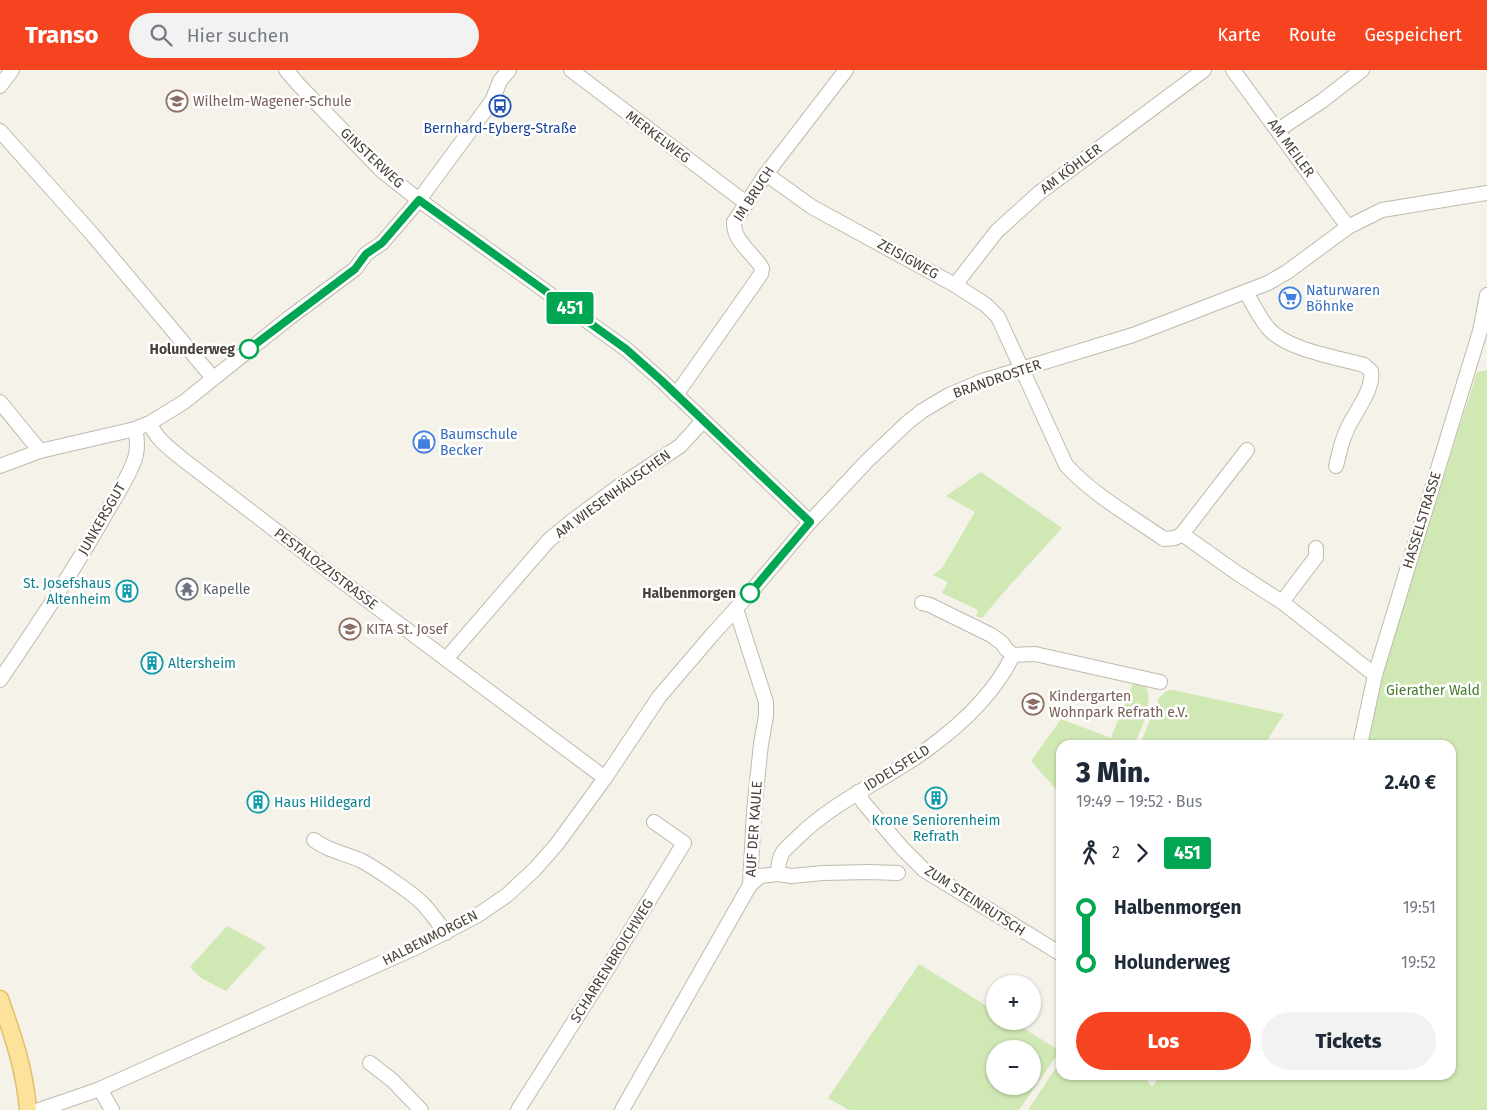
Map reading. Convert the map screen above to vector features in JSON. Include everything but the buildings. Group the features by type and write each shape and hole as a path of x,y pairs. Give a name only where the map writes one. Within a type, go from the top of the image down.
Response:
{"main road":[{"path":"0,998 22,1064 28,1110"}],"street":[{"path":"0,86 12,70"},
{"name":"GINSTERWEG","path":"286,70 381,170 419,200 626,349 810,522"},
{"path":"0,466 40,451 150,424 184,402 288,318 355,269 366,254 382,243 419,200 492,101 500,81 509,70"},
{"name":"MERKELWEG","path":"571,70 746,203"},
{"name":"IM BRUCH","path":"676,395 761,274 762,268 757,260 735,235 733,229 734,222 766,174 846,70"},
{"name":"AM KÖHLER","path":"955,285 997,231 1039,193 1204,70"},
{"name":"AM MEILER","path":"1233,70 1348,227"},
{"path":"1278,130 1322,101 1362,70"},
{"path":"0,131 92,234 213,378"},
{"name":"ZEISIGWEG","path":"766,174 812,207 955,285 986,305 998,317 1066,464 1091,489 1164,539 1175,538 1182,534"},
{"name":"BRANDROSTER","path":"736,609 810,522 880,448 922,411 958,391 982,381 1133,335 1268,283 1287,272 1348,227 1382,210 1487,193"},
{"path":"1246,292 1269,329 1284,341 1364,365 1371,371 1372,377 1361,407 1346,431 1336,466"},
{"name":"HASSELSTRASSE","path":"1361,740 1375,674 1480,331 1487,295"},
{"path":"0,402 40,451"},
{"name":"AM WIESENHÄUSCHEN","path":"446,659 549,540 618,487 680,446 704,421"},
{"name":"PESTALOZZISTRASSE","path":"150,424 158,437 185,461 342,582 606,778"},
{"name":"JUNKERSGUT","path":"0,680 87,546 133,465 137,451 135,429"},
{"path":"1247,450 1182,534 1282,602 1375,674"},
{"path":"1282,602 1316,557 1316,548"},
{"path":"922,603 930,604 991,635 1013,655 1035,654 1160,682"},
{"name":"HALBENMORGEN","path":"39,1110 100,1088 446,933 478,915 507,895 535,869 557,844 606,778 659,697 736,609"},
{"name":"AUF DER KAULE","path":"622,1110 750,885 754,811 766,716 766,702 736,609"},
{"name":"IDDELSFELD","path":"778,874 778,864 783,853 805,830 829,811 929,748 957,726 979,704 998,680 1013,655"},
{"name":"ZUM STEINRUTSCH","path":"858,792 863,802 902,848 924,870 1056,951"},
{"name":"SCHARRENBROICHWEG","path":"518,1110 606,972 684,843 654,822"},
{"path":"314,840 324,848 363,862 407,892 423,904 446,933"},
{"path":"750,885 760,876 778,874 792,876 823,873 898,873"},
{"path":"370,1063 392,1080 421,1110"},
{"path":"100,1088 112,1110"}],"green space":[{"name":"Gierather Wald","path":"1487,370 1487,1110 1028,1110 1038,1095 1041,1095 1041,1090 1056,1068 1056,1080 1147,1080 1152,1087 1157,1080 1456,1080 1456,740 1365,740 1385,660 1477,372"},
{"path":"981,472 1062,528 982,618 976,616 978,610 942,593 948,582 933,575 942,568 975,512 946,496"},
{"path":"1134,681 1145,685 1148,692 1148,707 1136,740 1056,740 1056,789 1031,761 1061,719 1111,738"},
{"path":"1173,690 1284,714 1267,740 1142,740 1159,698 1165,692"},
{"path":"227,926 266,947 226,991 201,978 190,967"},
{"path":"919,964 986,1005 986,1030 1026,1030 1056,1048 1056,1057 1041,1078 1041,1040 986,1040 986,1095 1029,1095 1019,1110 849,1110 828,1098"}],"bus line":[{"name":"451","path":"249,349 355,269 366,254 382,243 419,200 626,349 810,522 750,593"}],"place":[{"name":"Wilhelm-Wagener-Schule","path":"177,101"},
{"name":"Bernhard-Eyberg-Straße","path":"500,106"},
{"name":"Naturwaren Böhnke","path":"1290,298"},
{"name":"Holunderweg","path":"249,349"},
{"name":"Baumschule Becker","path":"424,442"},
{"name":"Kapelle","path":"187,589"},
{"name":"St. Josefshaus Altenheim","path":"127,591"},
{"name":"Halbenmorgen","path":"750,593"},
{"name":"KITA St. Josef","path":"350,629"},
{"name":"Altersheim","path":"152,663"},
{"name":"Kindergarten Wohnpark Refrath e.V.","path":"1033,704"},
{"name":"Krone Seniorenheim Refrath","path":"936,798"},
{"name":"Haus Hildegard","path":"258,802"}]}
